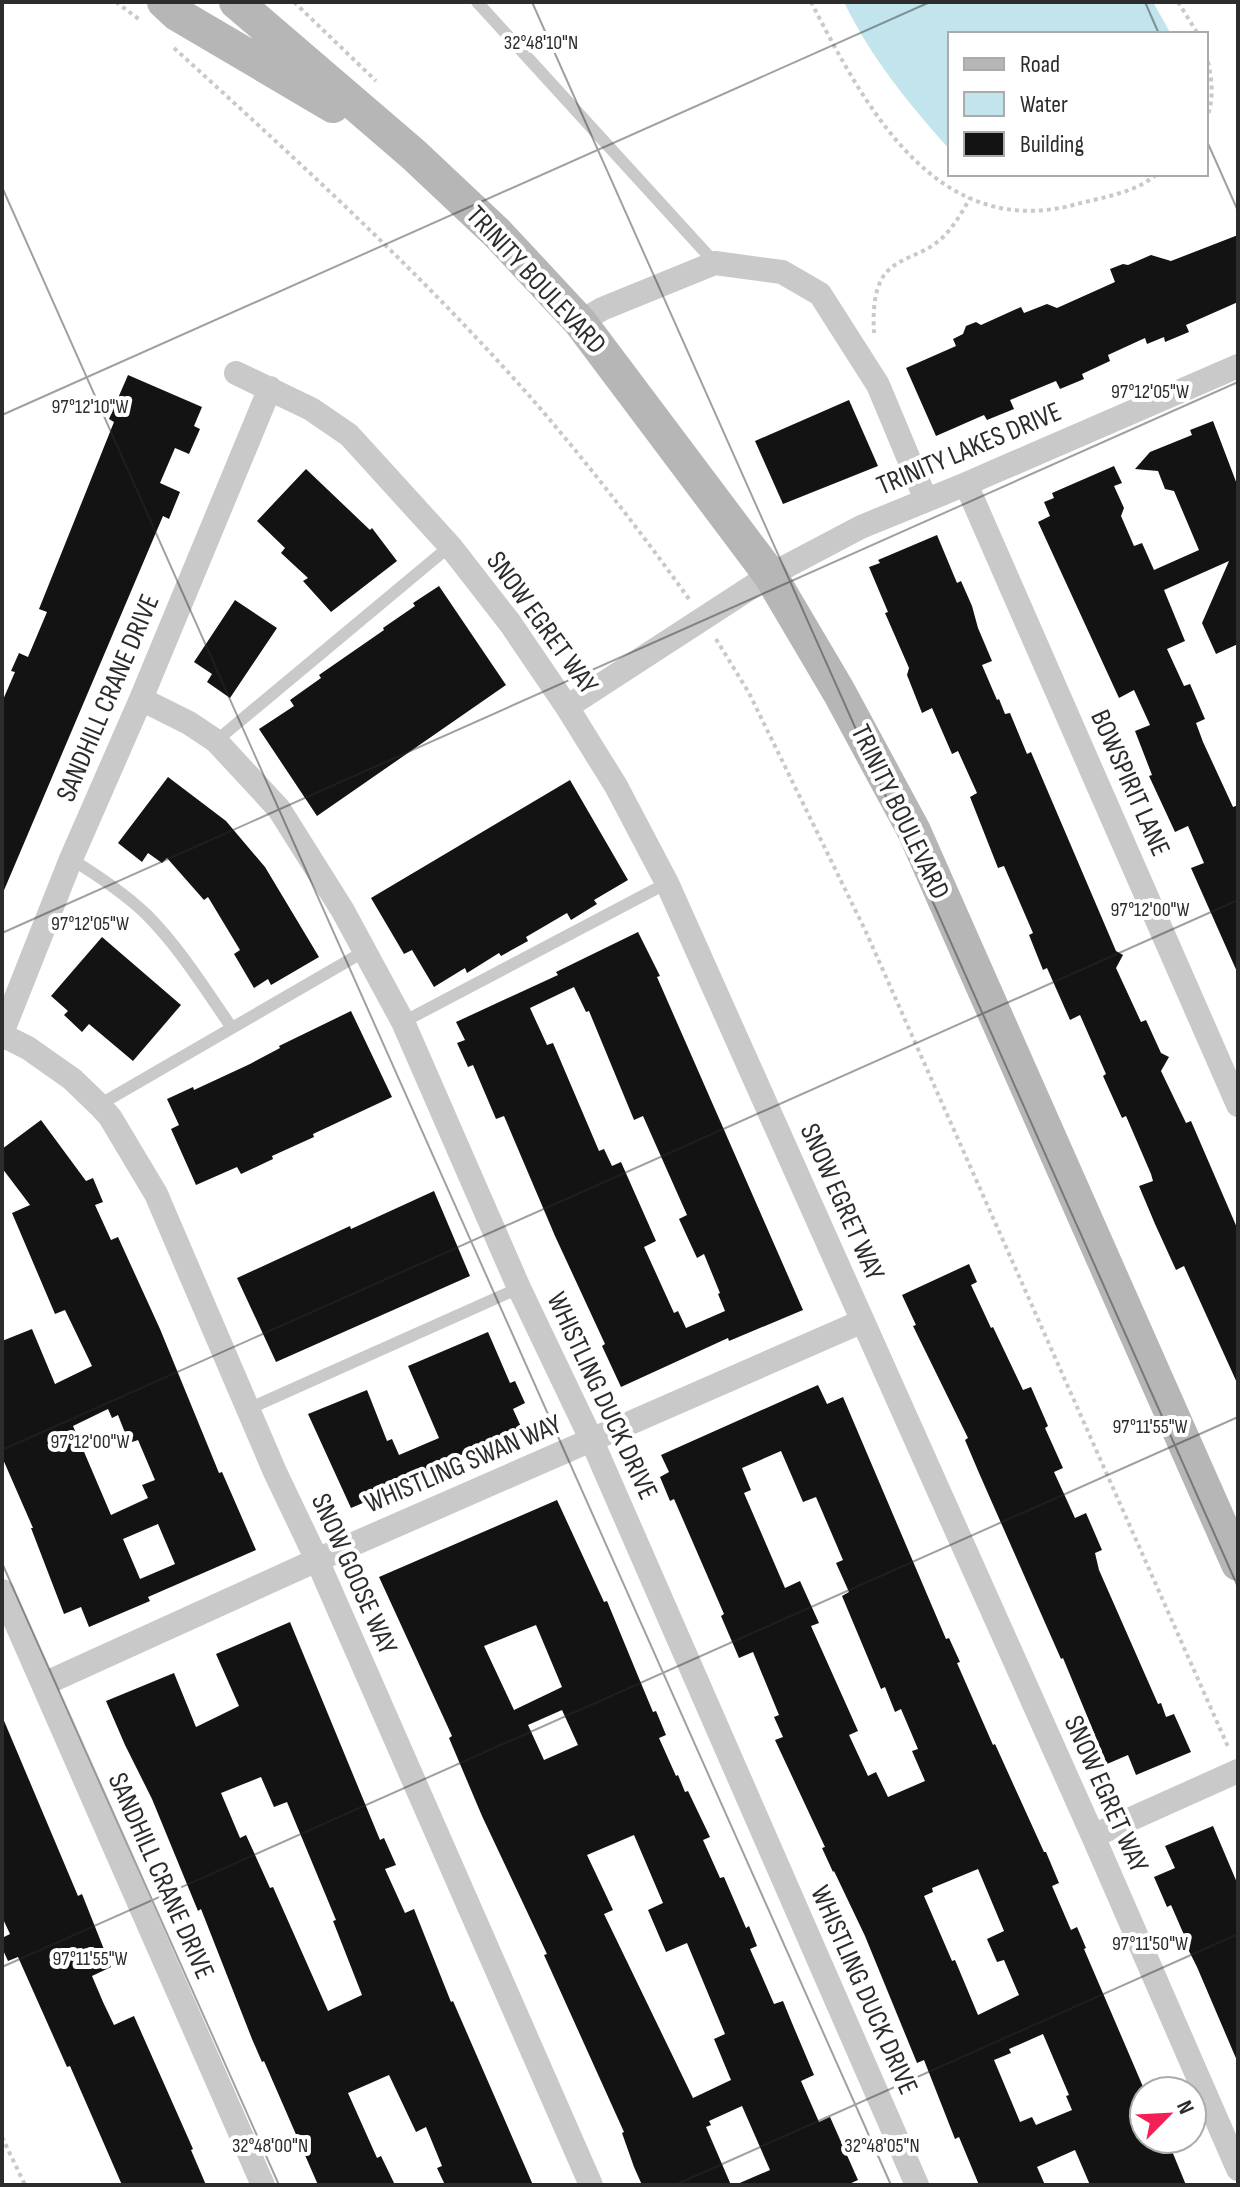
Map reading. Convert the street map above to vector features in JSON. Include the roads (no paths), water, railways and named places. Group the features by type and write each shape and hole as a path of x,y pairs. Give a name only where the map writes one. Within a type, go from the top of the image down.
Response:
{"main road":[{"name":"TRINITY BOULEVARD","path":"236,2 413,154 498,234 580,322 770,575 839,692 914,831 1238,1564"},
{"name":"TRINITY BOULEVARD","path":"155,14 177,14 413,154"}],"street":[{"path":"580,322 602,309 715,263 782,272 820,294 878,385 926,500"},
{"name":"TRINITY LAKES DRIVE","path":"567,707 770,575 861,527 1238,366"},
{"name":"SNOW EGRET WAY","path":"236,373 311,409 349,435 450,546 510,623 616,786 667,883 1093,1836 1238,2169"},
{"name":"SANDHILL CRANE DRIVE","path":"2,1034 71,859 270,388"},
{"name":"BOWSPIRIT LANE","path":"966,484 1238,1105"},
{"name":"WHISTLING DUCK DRIVE","path":"141,699 189,723 216,741 279,809 343,911 403,1022 519,1288 592,1441 917,2185"},
{"name":"SNOW GOOSE WAY","path":"2,1034 61,1071 99,1105 110,1117 156,1194 591,2185"},
{"name":"WHISTLING SWAN WAY","path":"44,1684 317,1560 863,1321"},
{"name":"SANDHILL CRANE DRIVE","path":"2,1591 263,2185"},
{"path":"1093,1836 1234,1760"}],"lane":[{"path":"477,2 715,263"},
{"path":"216,741 450,546"},
{"path":"71,859 145,913 184,957 232,1028"},
{"path":"403,1022 667,883"},
{"path":"99,1105 365,951"},
{"path":"248,1409 519,1288"}],"water":[{"path":"844,2 1153,2 1170,32 948,32 948,148 892,80"}]}
